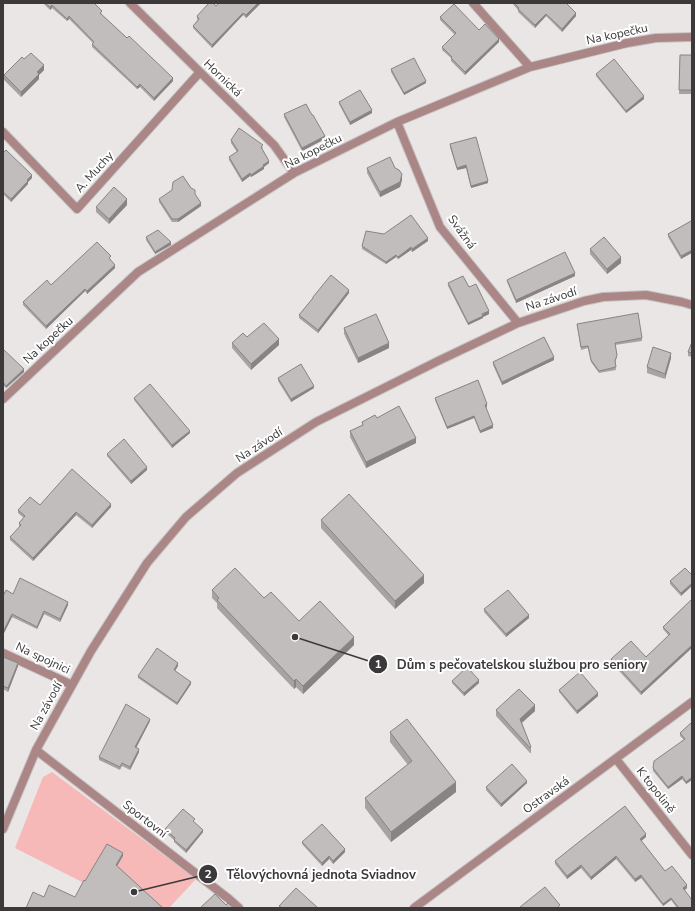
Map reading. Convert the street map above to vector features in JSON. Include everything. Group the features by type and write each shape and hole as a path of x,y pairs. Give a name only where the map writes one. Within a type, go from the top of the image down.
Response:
{"street":[{"name":"Hornická","path":"130,3 274,145 294,173"},
{"path":"472,3 530,67"},
{"name":"Na kopečku","path":"3,399 138,272 294,173 397,122 530,67 627,43 656,38 692,37"},
{"name":"A. Muchy","path":"3,132 77,209 200,72"},
{"name":"Svážná","path":"397,122 440,227 518,323"},
{"name":"Na závodí","path":"3,828 36,750 91,651 147,563 186,517 237,473 316,422 518,323 584,301 603,297 646,295 692,305"},
{"name":"Na spojnici","path":"3,653 72,685"},
{"name":"Ostravská","path":"414,908 692,702"},
{"name":"Sportovní","path":"36,750 229,899 238,908"},
{"name":"K topolině","path":"616,759 692,855"}],"shaded area":[{"path":"52,772 196,879 169,908 160,908 84,883 15,848 43,777"}],"building":[{"path":"45,3 94,3 102,11 100,13 127,38 129,36 173,78 154,98 140,84 137,87 92,44 94,42 69,16 67,19 52,5 50,7"},
{"path":"209,3 213,3 216,6 219,3 258,3 246,15 243,13 212,45 193,26 199,19 197,16"},
{"path":"514,3 566,3 576,13 562,29 546,14 535,25 518,9 519,8"},
{"path":"454,4 479,30 485,24 499,39 465,72 442,47 456,33 440,17"},
{"path":"31,53 44,65 37,72 39,74 21,92 4,75 22,57 24,59"},
{"path":"680,55 692,55 692,90 679,90"},
{"path":"414,58 426,81 404,93 391,69"},
{"path":"614,59 644,96 626,111 596,74"},
{"path":"360,90 372,110 350,122 339,102"},
{"path":"306,104 325,136 302,148 284,114"},
{"path":"239,128 263,145 261,147 269,161 251,175 250,173 242,179 229,157 238,151 231,140"},
{"path":"476,137 488,181 471,186 466,165 457,168 450,144"},
{"path":"6,150 32,175 11,199 3,192 3,153"},
{"path":"390,157 395,168 402,174 400,182 380,192 367,168"},
{"path":"183,176 191,188 195,190 195,194 201,203 178,219 172,219 159,199 172,190 173,182"},
{"path":"114,187 127,199 109,219 96,207"},
{"path":"411,215 428,238 412,249 411,247 398,257 396,255 386,262 362,246 366,231 384,234"},
{"path":"691,221 692,250 681,256 668,234"},
{"path":"158,230 171,242 155,252 146,237"},
{"path":"604,237 621,257 607,269 590,249"},
{"path":"97,242 111,256 109,258 115,265 87,291 85,289 46,326 23,302 47,280 51,285"},
{"path":"565,252 575,273 516,300 507,280"},
{"path":"331,275 349,290 318,330 299,315"},
{"path":"463,276 469,287 476,284 489,311 482,314 483,316 468,323 448,283"},
{"path":"638,313 642,338 615,343 617,355 615,361 616,367 599,371 591,360 588,346 581,347 577,324"},
{"path":"376,314 389,343 358,358 344,328"},
{"path":"264,323 279,339 251,364 232,343 243,333 247,337"},
{"path":"544,337 554,357 502,382 493,362"},
{"path":"692,342 692,353 688,352"},
{"path":"653,347 671,353 665,374 647,367"},
{"path":"3,349 24,369 6,386 3,382"},
{"path":"301,364 314,386 291,399 278,378"},
{"path":"478,380 487,404 485,405 493,425 480,431 474,416 447,427 435,398"},
{"path":"150,384 190,431 172,445 134,398"},
{"path":"399,406 416,438 366,462 350,431 363,425 362,422 375,415 377,418"},
{"path":"124,439 147,467 131,481 107,454"},
{"path":"72,469 111,504 92,525 76,512 33,558 10,537 21,525 19,523 25,516 18,510 30,497 40,505"},
{"path":"349,494 424,575 395,601 321,520"},
{"path":"235,568 264,598 271,592 299,621 320,601 354,637 303,686 296,679 294,681 217,600 219,598 212,590"},
{"path":"685,568 692,575 692,583 681,593 670,581"},
{"path":"20,578 68,602 60,619 44,611 37,627 12,614 4,630 3,629 3,596 6,590 13,594"},
{"path":"508,590 529,615 506,634 484,609"},
{"path":"692,599 692,645 641,692 611,659 631,641 646,657 670,634 663,627"},
{"path":"157,648 178,663 174,670 191,682 177,703 138,676"},
{"path":"3,657 18,663 8,688 3,686"},
{"path":"467,667 479,680 464,693 452,681"},
{"path":"580,672 598,693 577,711 559,690"},
{"path":"519,689 535,705 520,719 531,747 530,748 496,710"},
{"path":"126,704 150,719 135,747 139,749 130,767 122,763 120,767 99,757"},
{"path":"407,719 456,782 391,832 365,798 412,761 390,732"},
{"path":"692,722 692,777 686,782 682,776 668,787 653,768 654,761 685,739 680,733"},
{"path":"512,764 527,781 501,804 486,787"},
{"path":"625,806 646,834 640,839 665,871 672,866 687,885 683,888 692,900 692,908 679,908 671,898 663,904 641,875 635,879 616,856 591,877 581,865 567,876 555,861"},
{"path":"183,809 195,819 193,821 203,830 186,850 174,840 175,838 165,829"},
{"path":"322,824 345,849 333,861 329,856 322,863 302,842"},
{"path":"107,844 123,853 116,865 163,908 26,908 33,892 44,897 49,885 75,897"},
{"path":"545,887 560,905 557,908 520,907"},
{"path":"296,888 318,908 282,908 279,906"},
{"path":"215,894 226,905 228,903 234,908 200,908"}],"place":[{"name":"Dům s pečovatelskou službou pro seniory","path":"295,637"},
{"name":"Tělovýchovná jednota Sviadnov","path":"134,892"}]}
